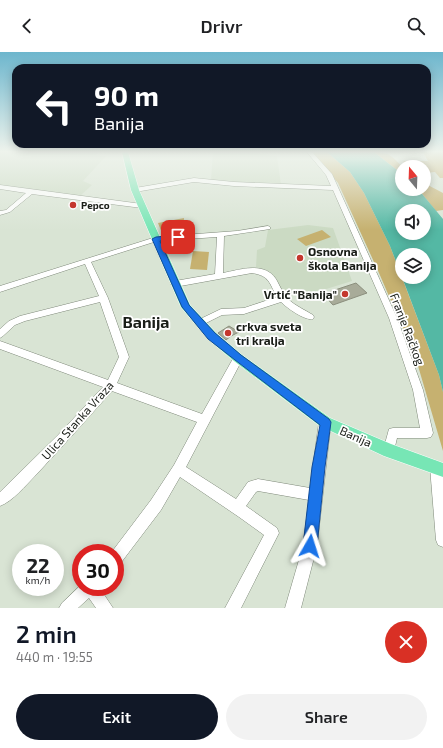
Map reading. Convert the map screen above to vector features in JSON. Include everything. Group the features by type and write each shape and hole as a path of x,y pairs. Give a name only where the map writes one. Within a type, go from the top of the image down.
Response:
{"main road":[{"name":"Banija","path":"132,178 135,190 186,307 212,336 238,358 326,422 390,451 440,468"}],"street":[{"path":"135,190 199,180 234,184 334,188 330,178"},
{"path":"0,187 142,206"},
{"name":"Franje Račkog","path":"334,188 393,318 418,390 428,432 424,434 393,433 390,451"},
{"path":"0,213 8,211 31,192"},
{"path":"0,289 156,239 237,233 268,228"},
{"path":"219,275 221,234"},
{"name":"Ulica Stanka Vraza","path":"0,500 62,440 110,386 124,357 104,298 87,261"},
{"path":"175,284 252,270 267,273 271,277 282,298 310,317"},
{"path":"0,334 12,323 24,318 104,298"},
{"path":"199,322 221,312 244,311 282,298"},
{"path":"0,345 205,420"},
{"path":"124,548 156,505 178,469 238,358"},
{"path":"293,608 310,546 315,496 326,422"},
{"path":"440,468 443,540"},
{"path":"178,469 272,533 233,608"},
{"path":"237,508 252,486 258,485 315,496"},
{"path":"67,608 80,596"},
{"path":"96,596 105,608"}],"shaded area":[{"path":"0,178 86,178 83,181 92,185 80,196 0,185"},
{"path":"211,178 280,178 281,185 211,180"},
{"path":"334,178 354,178 364,193 390,246 395,259 395,284 404,284 439,375 443,392 443,451 416,359 338,183"},
{"path":"431,187 443,193 443,210 436,211 424,196 431,196"},
{"path":"184,218 183,233 162,233 158,223"},
{"name":"Osnovna škola Banija","path":"308,225 333,228 352,281 323,290 284,295 275,279 266,270 256,267 257,250 265,247 268,230"},
{"path":"322,230 331,237 306,246 297,239"},
{"path":"193,251 209,252 207,270 190,269"}],"water":[{"path":"354,178 395,178 395,196 424,196 430,204 395,204 395,240 431,240 431,205 443,219 443,392 439,375 404,284 431,284 431,248 395,248 395,259 364,193"}],"building":[{"name":"Vrtić \"Banija\"","path":"356,283 367,293 333,305 323,294"},
{"name":"crkva sveta tri kralja","path":"229,326 239,332 226,340 218,333"}],"place":[{"name":"Pepco","path":"73,205"},
{"name":"Osnovna škola Banija","path":"300,258"},
{"name":"Vrtić \"Banija\"","path":"345,294"},
{"name":"crkva sveta tri kralja","path":"228,333"}],"district":[{"name":"Banija","path":"146,321"}],"route":[{"path":"178,237 156,239 186,307 198,322 238,358 326,422 318,467 310,546"}]}
